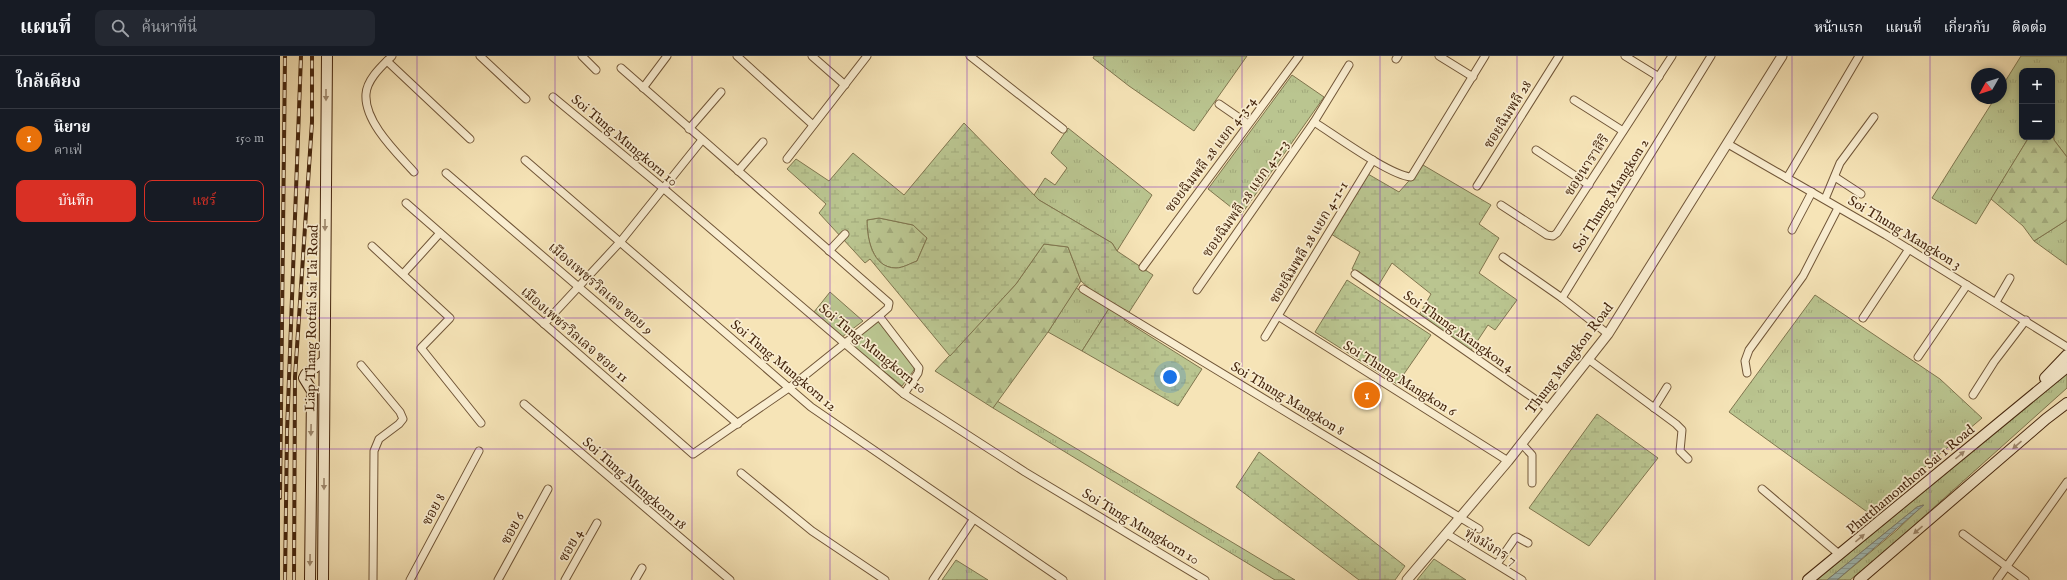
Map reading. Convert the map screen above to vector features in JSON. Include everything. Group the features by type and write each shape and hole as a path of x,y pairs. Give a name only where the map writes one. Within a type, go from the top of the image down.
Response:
{"main road":[{"name":"Liap Thang Rotfai Sai Tai Road","path":"323,580 327,56"},
{"name":"Phutthamonthon Sai 1 Road","path":"2028,398 2067,355"},
{"path":"310,579 312,391 305,376 324,361"},
{"name":"Phutthamonthon Sai 1 Road","path":"1808,580 2067,367"},
{"path":"2046,419 2067,397"},
{"path":"1859,580 2046,419 2067,403"}],"street":[{"path":"480,56 526,98"},
{"path":"582,56 596,70"},
{"path":"643,88 667,56"},
{"path":"737,56 813,125"},
{"path":"812,56 845,85"},
{"path":"787,159 867,56"},
{"path":"970,56 1063,129"},
{"name":"ซอยฉิมพลี 28 แยก 4-3-4","path":"1143,267 1299,56"},
{"path":"1439,56 1473,77"},
{"path":"1314,122 1373,160 1404,176 1411,177 1485,56"},
{"name":"ซอยฉิมพลี 28","path":"1477,186 1559,56"},
{"path":"1625,56 1659,77"},
{"name":"ซอยนาราสิริ","path":"1501,205 1547,235 1553,236 1589,185 1672,56"},
{"name":"Soi Thung Mangkon 2","path":"1562,298 1711,56"},
{"name":"Thung Mangkon Road","path":"1407,580 1508,461 1608,334 1782,56"},
{"path":"1787,178 1859,56"},
{"path":"414,172 390,145 370,116 366,93 375,73 390,58 470,139"},
{"name":"ซอยฉิมพลี 28 แยก 4-1-3","path":"1197,290 1314,122 1349,65"},
{"path":"621,68 889,303 888,308 879,316 788,389 738,424"},
{"path":"689,129 721,92"},
{"name":"Soi Tung Mungkorn 10","path":"553,97 663,188 904,394 1025,472 1205,580"},
{"path":"1574,100 1623,131"},
{"path":"1219,104 1248,124"},
{"path":"1825,199 1846,153 1874,117"},
{"path":"544,324 621,241 702,140"},
{"path":"738,171 763,142"},
{"name":"Soi Thung Mangkon 3","path":"1728,144 1909,249 2026,320 2067,347"},
{"path":"1536,150 1589,185"},
{"name":"Soi Tung Mungkorn 12","path":"525,160 621,241 788,389 838,427 1063,580"},
{"name":"ซอยฉิมพลี 28 แยก 4-1-1","path":"1265,337 1373,160"},
{"name":"เมืองเพชรวิลเลจ ซอย 9","path":"446,173 738,424"},
{"path":"1835,177 1861,194"},
{"path":"1792,230 1812,192"},
{"name":"เมืองเพชรวิลเลจ ซอย 11","path":"406,203 693,454 738,424"},
{"path":"1747,373 1745,361 1749,350 1803,276 1838,208"},
{"path":"403,274 440,233"},
{"path":"829,251 845,234"},
{"path":"372,246 450,318 421,348 481,423"},
{"path":"1863,318 1909,249"},
{"path":"1503,258 1562,298 1608,334"},
{"name":"Soi Thung Mangkon 4","path":"1355,274 1549,408"},
{"path":"1996,302 2010,278"},
{"path":"1918,357 1967,285"},
{"name":"Soi Thung Mangkon 8","path":"1083,289 1479,529"},
{"path":"879,316 919,368 918,373 904,394"},
{"name":"Soi Thung Mangkon 6","path":"1278,316 1508,461"},
{"path":"1973,395 1994,362 2026,320"},
{"path":"1588,359 1682,430 1679,448 1688,459"},
{"path":"361,365 400,412 403,419 380,439 374,451 373,580"},
{"path":"1654,408 1667,387"},
{"name":"Soi Tung Mungkorn 18","path":"524,404 730,580"},
{"path":"1521,443 1532,455 1532,483"},
{"name":"ซอย 8","path":"410,580 479,451"},
{"path":"741,473 812,531 885,580"},
{"path":"1997,580 2067,482"},
{"path":"1762,488 1840,555"},
{"name":"ซอย 6","path":"498,580 548,489"},
{"path":"933,580 973,520"},
{"name":"ซอย 4","path":"565,580 597,523"},
{"name":"ทุ่งมังกร 7","path":"1447,534 1522,580"},
{"path":"1963,534 2006,567 2026,580"},
{"path":"1497,564 1515,538 1517,537 1528,543"},
{"path":"635,580 642,568"}],"green space":[{"path":"1094,56 1247,56 1194,131 1129,86 1093,58"},
{"path":"2021,56 2067,56 2067,157 2054,140 2055,68 2019,68 2019,140 2027,140 1976,224 1932,198 1991,104 2007,104 2007,78"},
{"path":"1292,75 1324,97 1241,215 1208,189"},
{"path":"964,123 1039,200 1112,243 1117,251 1153,275 1124,320 1202,369 1178,406 1082,351 1110,307 1081,281 1068,247 1044,244 1016,284 950,356 870,259 865,263 819,213 826,204 787,169 796,159 829,181 853,153 904,195","holes":["879,218 913,225 927,238 917,261 899,268 888,267 881,263 872,251 868,235 867,220"]},
{"path":"1068,128 1152,195 1117,251 1112,243 1039,200 1034,195 1045,178 1055,185 1067,168 1051,153"},
{"path":"2027,140 2054,140 2067,157 2067,220 2034,241 2023,226 1991,199"},
{"path":"1423,165 1491,205 1479,224 1499,238 1479,273 1517,300 1495,330 1488,325 1470,352 1419,315 1431,294 1392,263 1378,286 1352,269 1360,252 1331,234 1368,174 1399,192"},
{"path":"879,218 913,225 927,238 917,261 896,268 888,267 876,258 872,251 868,235 867,220"},
{"path":"2067,220 2067,265 2034,241"},
{"path":"1044,244 1068,247 1081,281 1048,332 993,408 935,371 1016,284"},
{"path":"1347,280 1431,335 1397,384 1315,332"},
{"path":"1076,288 1110,307 1082,351 1048,332"},
{"path":"830,292 863,321 842,337 814,312"},
{"path":"1815,295 1940,379 1982,418 1870,514 1729,412"},
{"path":"878,321 914,365 914,370 902,386 855,348 851,342"},
{"path":"2067,373 2067,388 1882,554 1850,580 1837,580 1897,530 1923,505 1917,507 1827,580 1817,580"},
{"path":"997,401 1295,580 1275,580 993,408"},
{"path":"1597,414 1658,458 1589,546 1529,508"},
{"path":"1259,452 1405,566 1395,580 1359,580 1236,487"},
{"path":"1434,559 1466,580 1417,580"},
{"path":"956,560 988,580 942,580"}],"water":[{"path":"1924,505 1837,580 1827,580 1917,507"}],"railway":[{"path":"280,498 285,56"},
{"path":"285,580 287,432 301,56"},
{"path":"294,580 295,377 312,122 312,56"}],"place":[{"name":"นิยาย","path":"1367,395"}]}
